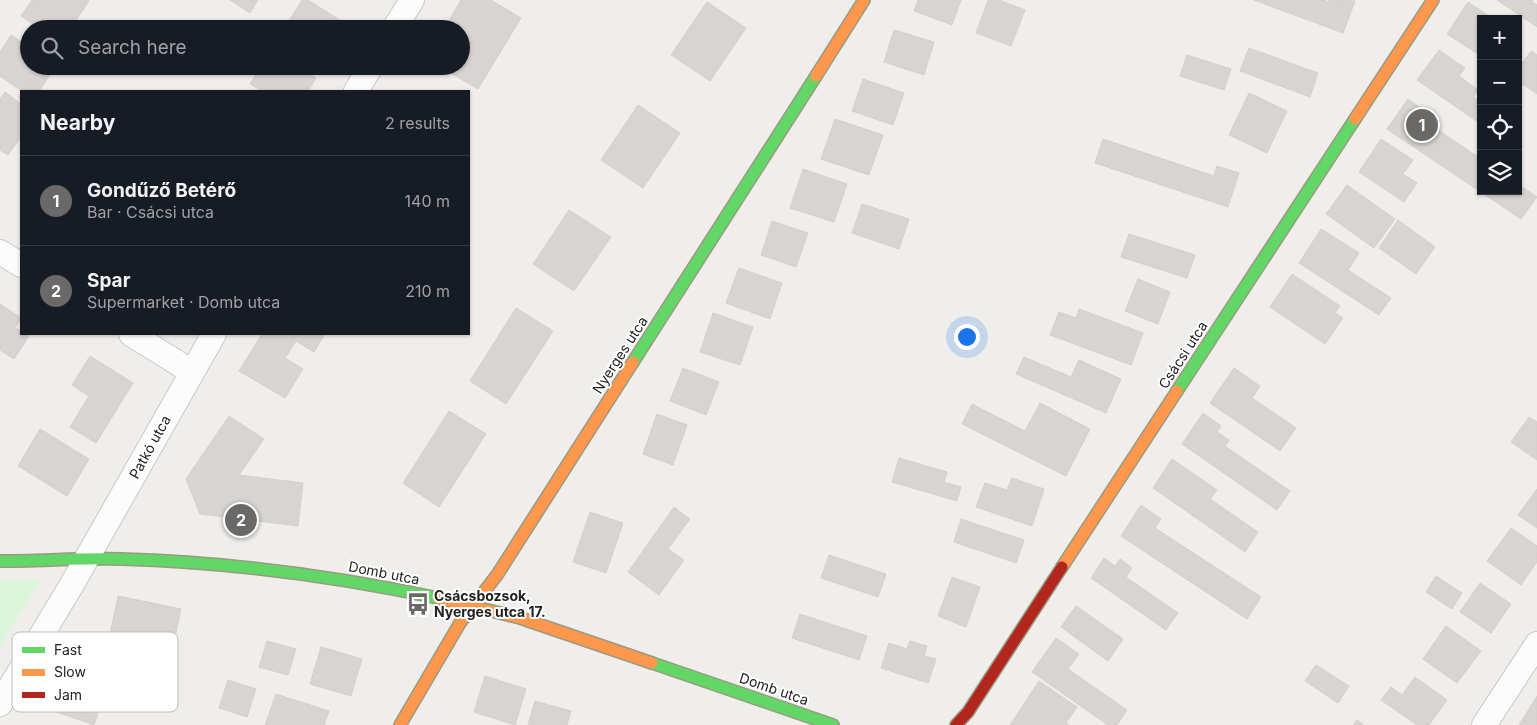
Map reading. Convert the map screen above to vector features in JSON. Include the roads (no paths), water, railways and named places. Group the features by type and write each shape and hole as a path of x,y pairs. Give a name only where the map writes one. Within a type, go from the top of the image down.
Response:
{"street":[{"path":"400,20 412,0"},
{"name":"Nyerges utca","path":"400,725 460,623 497,575 864,0"},
{"name":"Csácsi utca","path":"956,725 968,712 1433,0"},
{"path":"357,90 366,75"},
{"path":"0,252 20,264"},
{"path":"133,335 192,372"},
{"name":"Patkó utca","path":"43,632 213,335"},
{"name":"Domb utca","path":"0,562 120,559 175,562 274,571 374,586 474,606 520,618 833,725"},
{"path":"1484,725 1537,644"},
{"name":"Patkó utca","path":"0,704 12,684"}],"place":[{"name":"Gondűző Betérő","path":"1422,125"},
{"name":"Spar","path":"241,520"},
{"name":"Csácsbozsok, Nyerges utca 17.","path":"418,604"}]}
